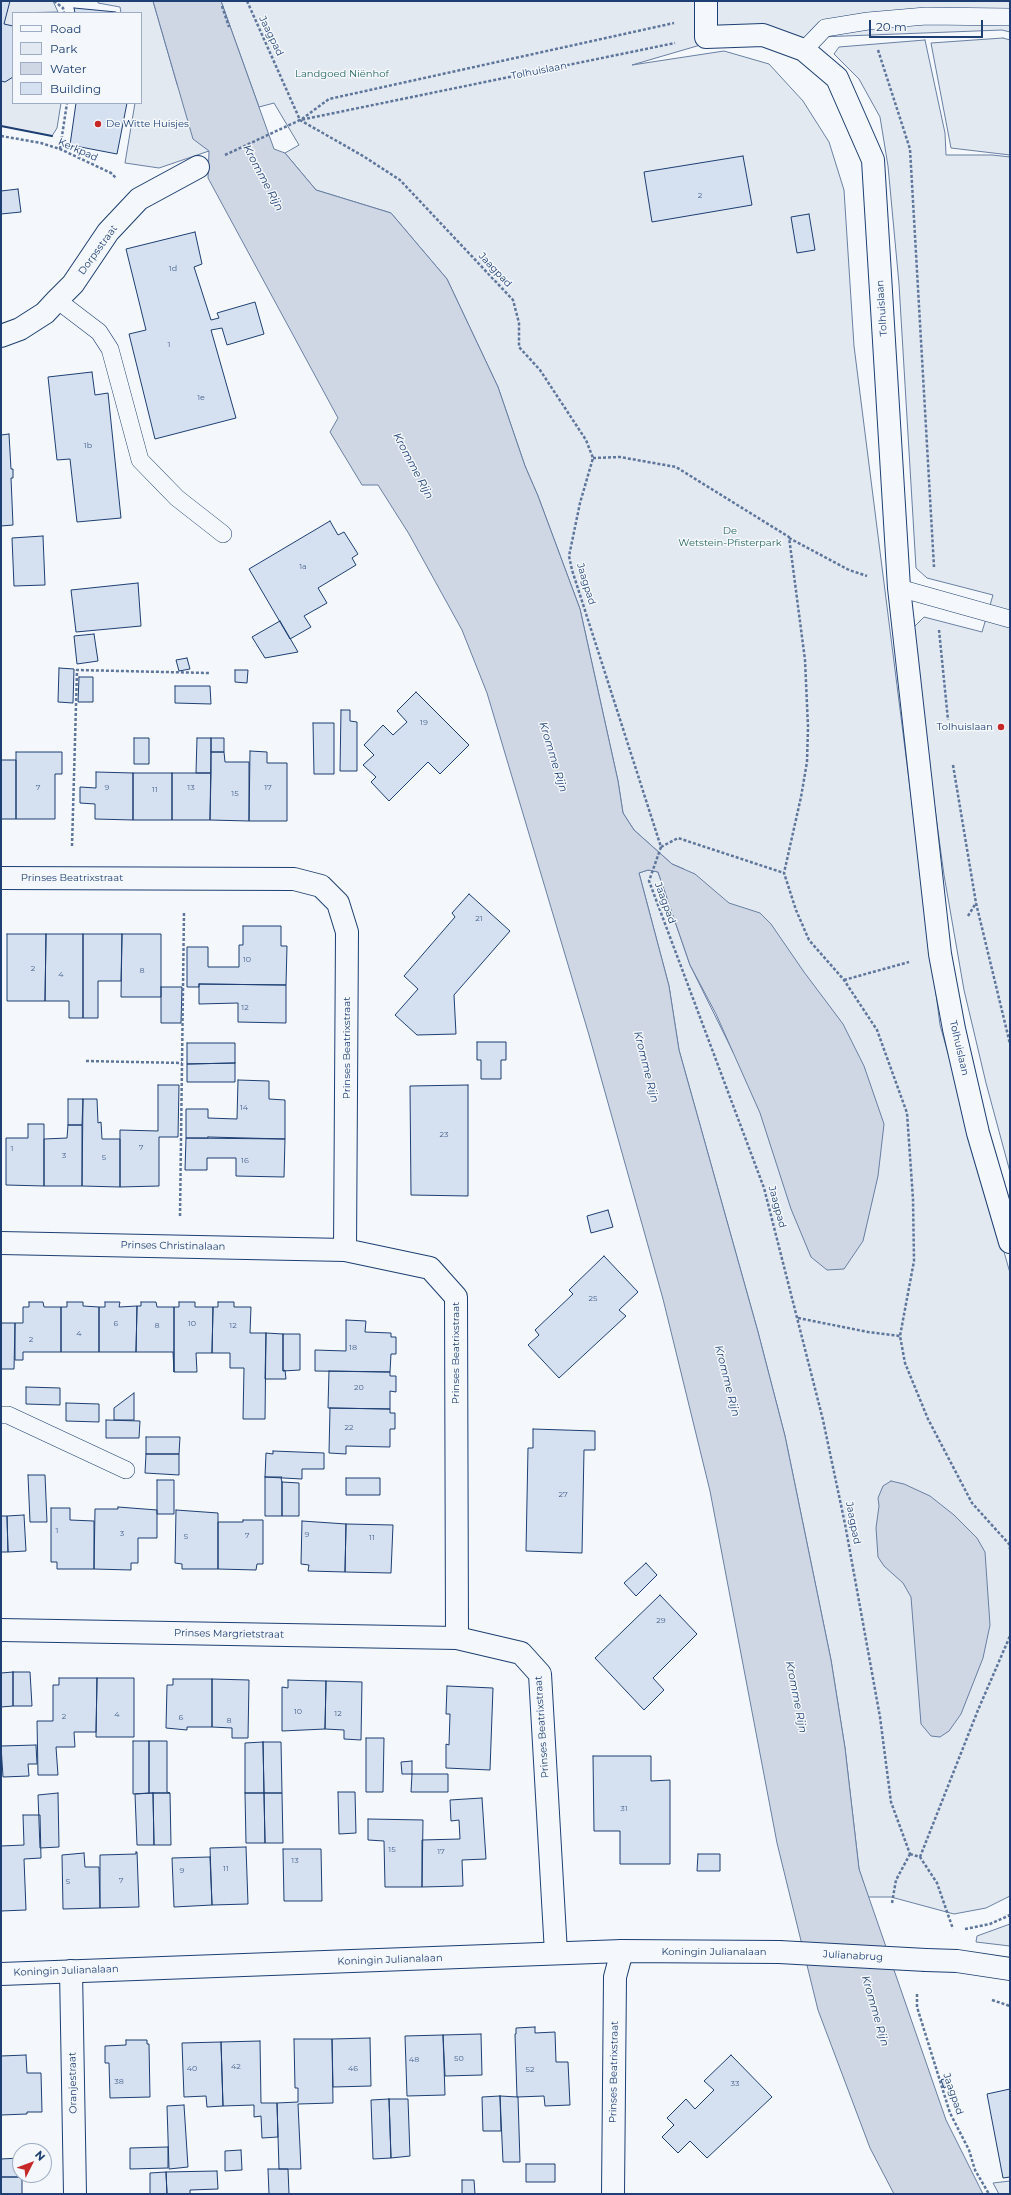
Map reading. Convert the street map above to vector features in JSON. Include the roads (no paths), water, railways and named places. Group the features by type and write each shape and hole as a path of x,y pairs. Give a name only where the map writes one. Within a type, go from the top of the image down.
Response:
{"street":[{"name":"Tolhuislaan","path":"706,1 706,37 763,35 804,50 836,78 873,160 900,588 940,954 954,1029 977,1126 1010,1242"},
{"name":"Dorpsstraat","path":"1,336 20,329 45,313 73,284 108,232 139,200 198,167"},
{"name":"Prinses Beatrixstraat","path":"1,878 294,879 321,886 338,904 347,932 346,1250 430,1268 456,1297 457,1638 521,1653 540,1674 556,1953"},
{"name":"Prinses Christinalaan","path":"1,1243 346,1250"},
{"name":"Prinses Margrietstraat","path":"1,1630 457,1638"},
{"name":"Prinses Beatrixstraat","path":"612,2194 615,1977 622,1951"},
{"name":"Koningin Julianalaan","path":"1,1974 622,1951 779,1952"},
{"name":"Julianabrug","path":"779,1952 957,1961 1010,1969"},
{"name":"Oranjestraat","path":"71,1971 75,2194"}],"lane":[{"path":"804,50 825,28 868,21 926,16 1010,17"},
{"path":"57,300 98,332 110,349 140,460 177,498 223,534"},
{"path":"900,588 1010,619"},
{"path":"1,1415 8,1415 126,1470"}],"water":[{"name":"Kromme Rijn","path":"153,1 221,1 274,149 285,153 316,190 391,213 447,279 498,387 525,466 538,496 580,609 618,781 623,813 634,830 672,864 695,874 729,903 760,913 771,924 804,972 843,1024 864,1066 884,1124 878,1176 863,1241 844,1269 827,1270 811,1257 791,1209 760,1113 716,1014 690,965 658,872 648,870 639,873 669,986 679,1050 758,1332 785,1436 831,1660 845,1748 859,1869 946,2120 983,2194 894,2194 870,2148 818,2010 777,1843 710,1491 663,1299 589,1035 487,693 462,630 409,534 378,485 362,485 330,432 338,418 208,178 209,151 193,139"},
{"path":"891,1481 904,1484 930,1496 954,1515 977,1538 985,1552 990,1625 983,1658 961,1714 949,1731 940,1737 931,1736 921,1724 911,1597 903,1583 884,1566 878,1557 876,1528 879,1506 878,1498 883,1486"}],"place":[{"name":"De Witte Huisjes","path":"98,124"},
{"name":"Tolhuislaan","path":"1001,727"}],"park label":[{"name":"Landgoed Niënhof","path":"342,74"},
{"name":"De Wetstein-Pfisterpark","path":"730,536"}]}
